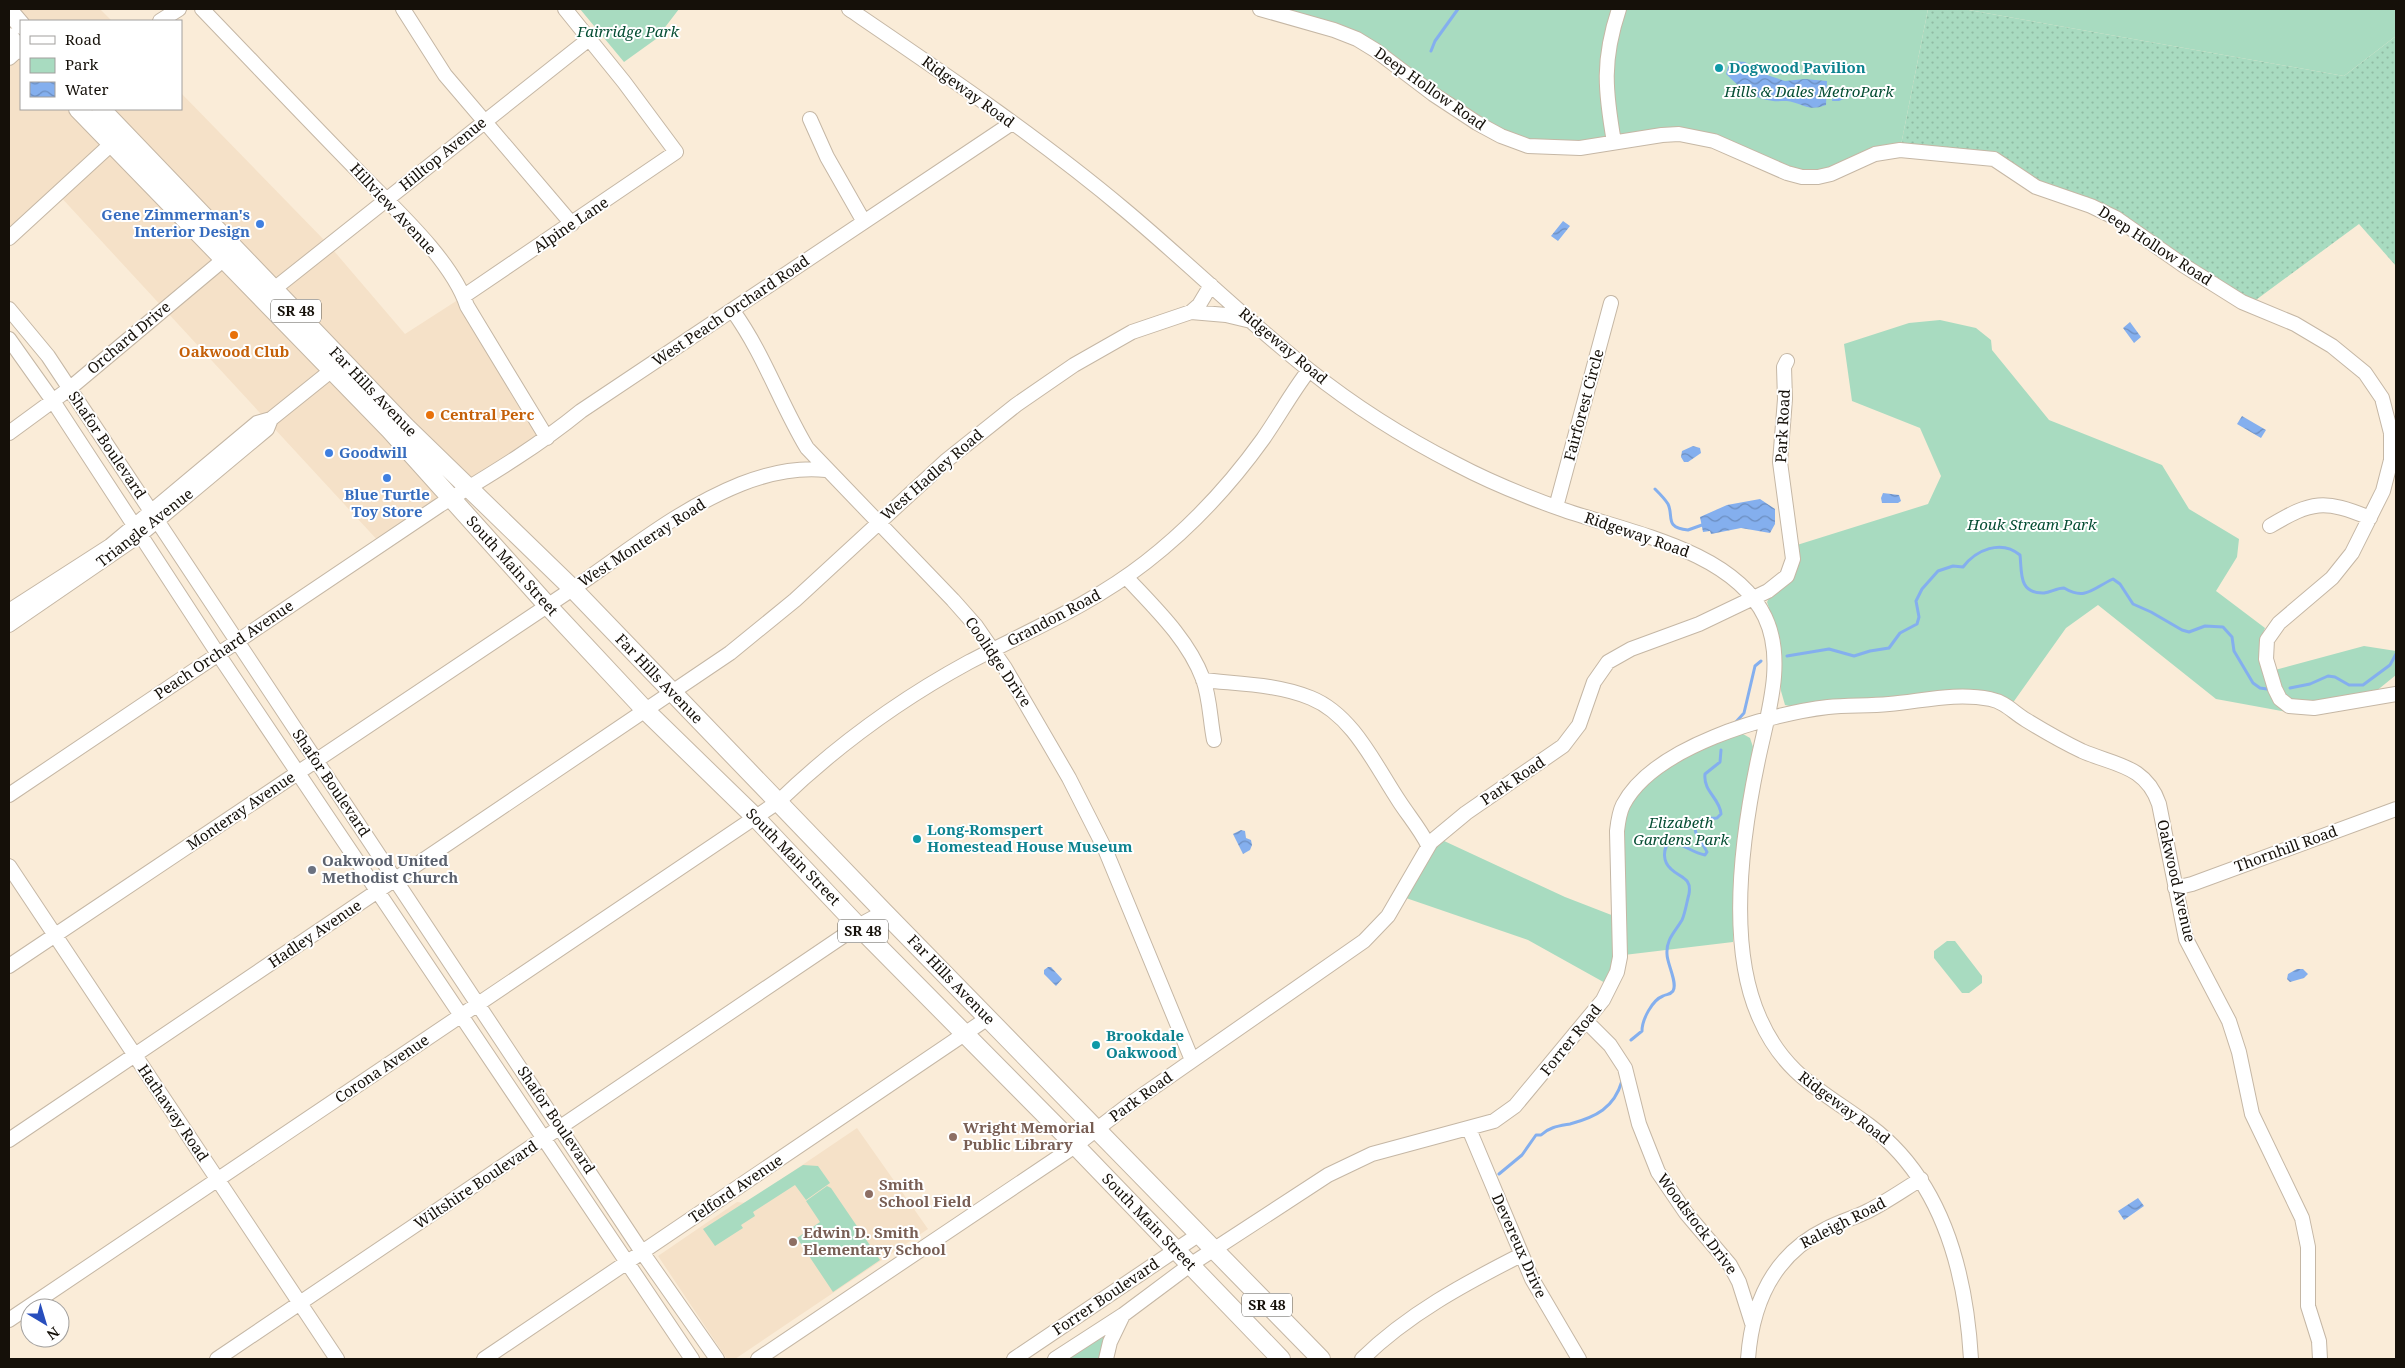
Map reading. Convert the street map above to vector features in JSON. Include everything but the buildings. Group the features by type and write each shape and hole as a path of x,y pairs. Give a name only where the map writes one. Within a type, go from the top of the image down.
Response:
{"main road":[{"path":"9,11 20,23"},
{"name":"Far Hills Avenue","path":"79,110 332,370"},
{"name":"Far Hills Avenue","path":"102,110 400,420 573,589 1214,1251"},
{"name":"South Main Street","path":"332,370 390,430 445,502 547,605 646,711 755,817 858,926 1281,1359"},
{"name":"South Main Street","path":"1214,1251 1316,1358"}],"street":[{"path":"162,20 179,9"},
{"name":"Hillview Avenue","path":"202,9 386,198 433,251 464,296 467,306 547,438"},
{"path":"403,9 445,76 572,224"},
{"path":"565,9 589,39"},
{"name":"Ridgeway Road","path":"849,9 1012,122 1123,208 1309,370 1370,414 1438,455 1475,474 1556,507 1673,545 1709,562 1728,574 1753,598 1764,615 1770,630 1773,649 1773,692 1755,776 1744,857 1741,943 1745,978 1751,998 1771,1040 1794,1070 1810,1086 1872,1127 1892,1144 1921,1179 1942,1219 1950,1242 1965,1310 1971,1359"},
{"name":"Deep Hollow Road","path":"1260,9 1334,30 1356,39 1396,65 1419,84 1455,108 1493,132 1517,144 1580,148 1662,135 1697,137 1738,150 1787,173 1802,177 1831,174 1875,154 1900,150 1994,159 2036,187 2091,206 2116,218 2175,260 2242,302 2295,324 2346,356 2365,373 2378,392 2386,408 2392,433 2392,482 2345,564 2279,623 2271,633 2266,648 2266,659 2275,689 2280,699 2289,706 2314,708 2396,694"},
{"path":"1614,142 1606,89 1606,63 1611,35 1619,9"},
{"name":"Hilltop Avenue","path":"274,289 386,198 589,39"},
{"name":"Alpine Lane","path":"464,296 676,152 624,82 589,39"},
{"path":"810,120 827,157 864,222"},
{"name":"West Peach Orchard Road","path":"445,502 547,438 581,411 733,311 1012,122"},
{"path":"9,238 124,133"},
{"name":"Orchard Drive","path":"9,433 69,389 223,260"},
{"path":"1191,312 1199,305 1212,285"},
{"name":"Fairforest Circle","path":"1556,507 1611,303"},
{"name":"Shafor Boulevard","path":"9,308 48,356 316,762 562,1128 642,1252 717,1359"},
{"name":"Coolidge Drive","path":"733,311 762,356 793,425 805,445 826,470 954,600 993,650 1070,778 1105,849 1192,1060"},
{"name":"West Hadley Road","path":"646,711 767,624 947,460 1045,384 1132,332 1191,312 1238,317 1252,322"},
{"name":"Shafor Boulevard","path":"9,339 53,401 218,654 692,1359"},
{"name":"Park Road","path":"758,1359 1075,1146 1192,1060 1323,972 1377,929 1398,901 1428,845 1466,813 1563,746 1579,725 1594,682 1608,662 1631,649 1699,624 1782,582 1792,568 1791,534 1780,462 1785,399 1784,368 1787,360"},
{"name":"Triangle Avenue","path":"9,625 16,611 110,546 137,530 267,429 271,419 332,370"},
{"name":"Grandon Road","path":"755,817 778,802 822,762 892,708 935,681 993,650 1066,615 1126,577 1173,540 1224,488 1262,441 1309,370"},
{"path":"784,470 795,463 805,445"},
{"name":"West Monteray Road","path":"547,605 697,506 741,484 784,470 811,468 826,470"},
{"name":"Peach Orchard Avenue","path":"9,795 445,502"},
{"path":"2270,526 2296,510 2314,505 2339,507 2370,518"},
{"path":"1126,577 1178,635 1203,680 1214,740"},
{"name":"Monteray Avenue","path":"9,966 316,762 547,605"},
{"path":"1203,680 1252,685 1299,694 1326,706 1345,722 1363,745 1428,845"},
{"name":"Oakwood Avenue","path":"1768,719 1829,707 1890,704 1951,696 1990,699 2001,702 2023,718 2073,747 2127,767 2142,778 2153,792 2159,804 2186,939 2229,1021 2239,1052 2252,1114 2302,1218 2308,1247 2308,1306 2319,1341 2320,1359"},
{"name":"Hadley Avenue","path":"9,1140 646,711"},
{"name":"Forrer Road","path":"1214,1251 1328,1175 1350,1163 1384,1151 1494,1121 1516,1106 1611,988 1619,965 1617,831 1623,805 1639,783 1689,747 1768,719"},
{"name":"Thornhill Road","path":"2175,888 2192,884 2396,809"},
{"name":"Corona Avenue","path":"9,1320 755,817"},
{"name":"Hathaway Road","path":"9,866 337,1359"},
{"name":"Wiltshire Boulevard","path":"217,1359 562,1128 858,926 884,912"},
{"name":"Telford Avenue","path":"484,1359 988,1018"},
{"name":"Woodstock Drive","path":"1586,1021 1610,1045 1625,1068 1639,1124 1658,1172 1686,1213 1730,1265 1739,1282 1752,1323"},
{"name":"Devereux Drive","path":"1470,1129 1521,1255 1547,1307 1578,1359"},
{"name":"Raleigh Road","path":"1748,1359 1752,1323 1764,1288 1773,1273 1795,1248 1827,1228 1890,1199 1921,1179"},
{"name":"Forrer Boulevard","path":"1014,1359 1198,1234"},
{"path":"1190,1266 1214,1251"},
{"path":"1362,1359 1423,1309 1478,1276 1521,1255"},
{"name":"Forrer Boulevard","path":"1055,1359 1123,1315 1190,1266"},
{"path":"1106,1359 1110,1342 1123,1315"}],"shaded area":[{"path":"9,9 100,9 111,20 20,20 20,110 182,110 182,94 328,244 405,334 464,296 547,438 381,544 58,194 9,237"},
{"name":"Edwin D. Smith Elementary School","path":"857,1128 928,1229 735,1359 727,1359 658,1256 737,1202 746,1203"}],"green space":[{"name":"Fairridge Park","path":"580,9 679,9 656,39 624,62"},
{"name":"Hills & Dales MetroPark","path":"1260,9 1928,9 1900,150 1818,177 1714,142 1636,140 1517,144 1375,50"},
{"path":"1928,9 1963,9 2344,76 2396,36 2396,266 2359,224 2249,305 2151,244 2010,168 1900,150"},
{"path":"1963,9 2396,9 2396,36 2344,76"},
{"name":"Houk Stream Park","path":"1940,320 1976,328 1991,340 1992,350 2049,420 2162,465 2189,509 2239,539 2237,557 2216,591 2265,628 2262,636 2282,709 2287,712 2216,699 2098,605 2066,628 2012,704 1997,697 1794,707 1785,705 1781,691 1779,638 1767,602 1797,545 1928,504 1941,476 1920,428 1852,401 1844,344 1909,323"},
{"path":"2364,646 2396,651 2396,675 2375,692 2317,702 2292,700 2286,696 2275,670"},
{"name":"Elizabeth Gardens Park","path":"1743,734 1750,738 1753,747 1737,848 1733,942 1624,955 1620,855 1623,817 1626,806 1636,792 1649,780 1692,751 1725,737"},
{"path":"1442,840 1565,897 1614,916 1616,946 1607,984 1528,940 1406,898 1427,857"},
{"path":"1947,941 1955,941 1982,976 1982,983 1969,993 1962,993 1934,958 1934,951"},
{"path":"803,1165 818,1166 830,1183 806,1200 795,1185 753,1212 755,1216 741,1225 743,1228 715,1246 703,1229"},
{"path":"827,1186 831,1188 880,1260 833,1292 797,1238 820,1222 806,1201"},
{"path":"1110,1323 1106,1359 1055,1359"}],"water":[{"path":"1734,61 1745,62 1764,74 1785,81 1805,79 1827,81 1826,105 1812,108 1790,101 1759,98 1742,88 1726,74 1729,64"},
{"path":"1862,91 1839,101 1832,101 1834,93"},
{"path":"1563,221 1570,226 1558,241 1551,236"},
{"path":"2130,322 2141,337 2134,343 2123,328"},
{"path":"2242,416 2266,430 2261,438 2237,424"},
{"path":"1693,446 1700,448 1701,453 1688,462 1684,462 1681,457 1682,451"},
{"path":"1883,493 1899,495 1901,501 1898,503 1882,503"},
{"path":"1760,499 1775,509 1775,524 1770,533 1741,528 1711,534 1710,531 1703,532 1700,517 1727,505"},
{"path":"1241,830 1245,831 1246,838 1251,840 1252,845 1250,850 1243,854 1233,834"},
{"path":"1051,967 1062,979 1056,986 1044,974 1044,970"},
{"path":"2297,969 2303,969 2308,974 2304,978 2290,982 2287,979 2288,974"},
{"path":"2138,1198 2144,1206 2124,1220 2118,1211"}],"waterway":[{"path":"1431,51 1435,41 1458,9"},
{"path":"1655,489 1668,504 1671,521 1676,527 1688,530 1702,525"},
{"path":"1787,656 1829,649 1854,656 1889,648 1900,633 1917,624 1919,617 1916,601 1922,589 1938,571 1953,566 1963,567 1975,556 1997,547 2013,550 2020,555 2023,581 2030,590 2044,593 2064,588 2072,592 2084,593 2113,579 2120,584 2133,604 2182,630 2189,632 2205,626 2223,627 2232,637 2234,651 2253,683 2260,688 2267,689"},
{"path":"2290,688 2310,684 2328,676 2335,677 2349,685 2363,685 2390,665 2396,654"},
{"path":"1735,723 1744,713 1755,666 1761,661"},
{"path":"1631,1040 1642,1031 1646,1016 1655,1002 1664,995 1670,994 1674,988 1667,958 1667,949 1669,940 1682,920 1689,894 1689,884 1668,866 1665,852 1670,842 1700,854 1705,855 1707,852 1697,836 1695,828 1700,819 1717,818 1721,814 1720,808 1705,780 1705,774 1720,762 1721,750"},
{"path":"1499,1174 1522,1155 1536,1135 1541,1135 1554,1127 1588,1118 1603,1110 1614,1098 1622,1081"}],"place":[{"name":"Dogwood Pavilion","path":"1719,68"},
{"name":"Gene Zimmerman's Interior Design","path":"260,224"},
{"name":"Oakwood Club","path":"234,335"},
{"name":"Central Perc","path":"430,415"},
{"name":"Goodwill","path":"329,453"},
{"name":"Blue Turtle Toy Store","path":"387,478"},
{"name":"Long-Romspert Homestead House Museum","path":"917,839"},
{"name":"Oakwood United Methodist Church","path":"312,870"},
{"name":"Brookdale Oakwood","path":"1096,1045"},
{"name":"Wright Memorial Public Library","path":"953,1137"},
{"name":"Smith School Field","path":"869,1194"},
{"name":"Edwin D. Smith Elementary School","path":"793,1242"}]}
